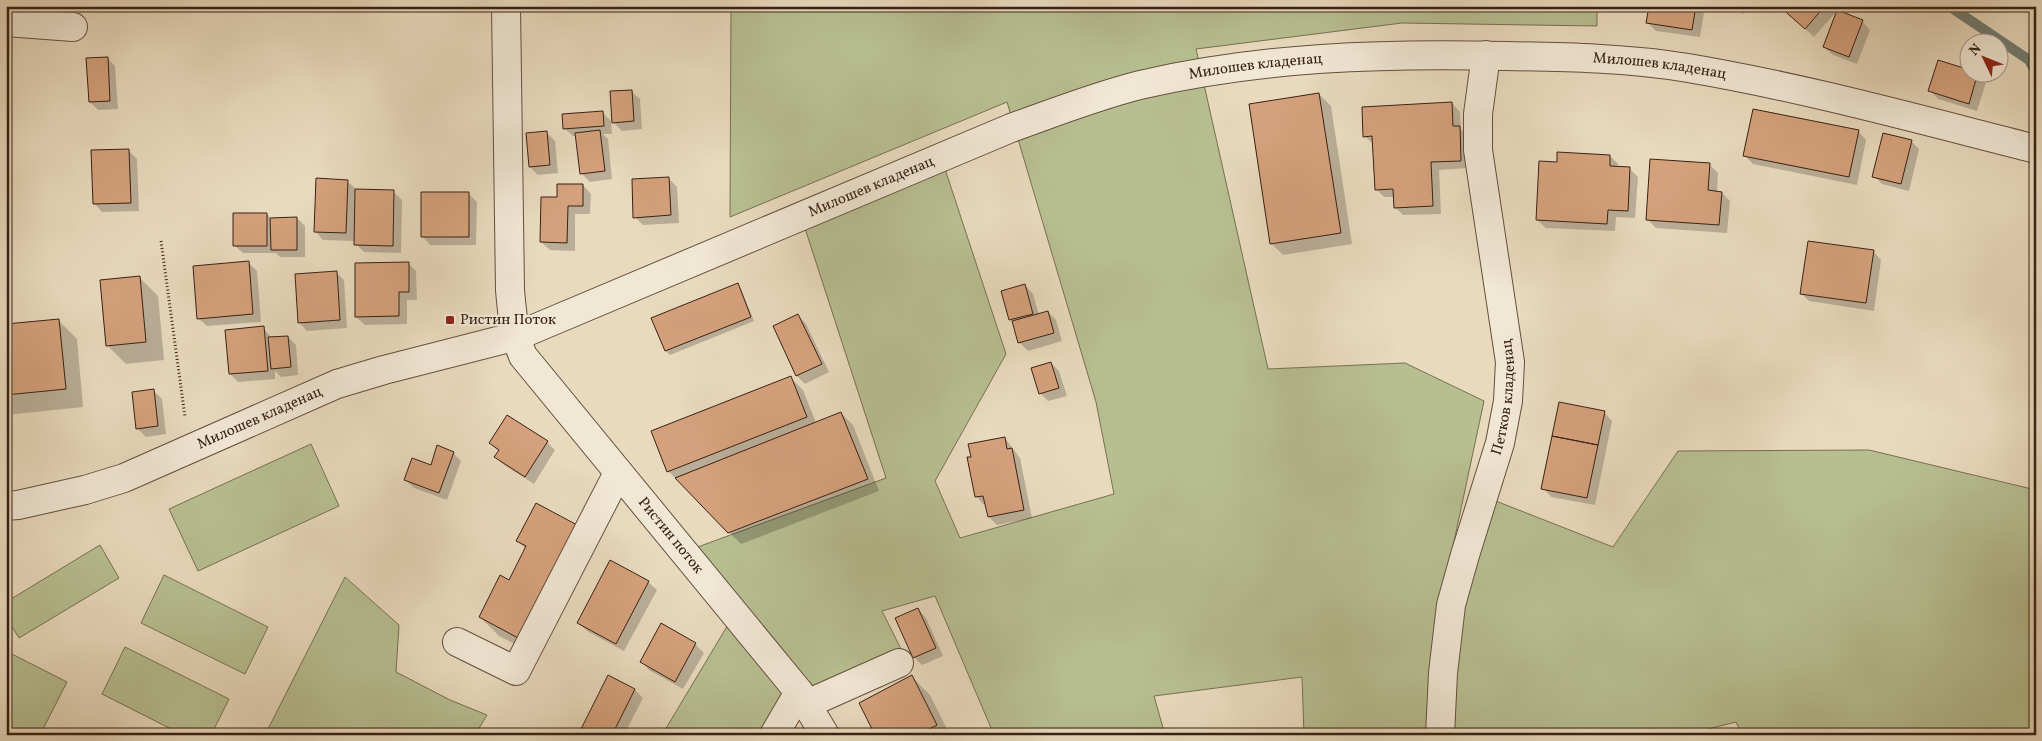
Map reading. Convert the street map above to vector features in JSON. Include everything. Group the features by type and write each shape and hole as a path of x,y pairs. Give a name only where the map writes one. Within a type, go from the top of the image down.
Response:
{"street":[{"path":"506,6 510,290 516,336"},
{"path":"6,22 73,27"},
{"name":"Милошев кладенац","path":"6,506 85,490 124,478 338,384 384,370 466,351 516,336 1002,132 1095,98 1139,85 1224,69 1319,58 1400,55 1595,58 1687,68 1846,100 2036,149"},
{"name":"Петков кладенац","path":"1440,735 1443,673 1451,605 1500,442 1508,401 1510,362 1478,150 1478,114 1486,56"},
{"name":"Ристин поток","path":"516,336 523,356 534,372 803,698 825,735"},
{"path":"457,642 516,670 618,473"},
{"path":"774,735 803,698 899,663"}],"path":[{"path":"161,241 189,449"}],"green space":[{"path":"731,6 1597,6 1597,26 1402,23 1196,49 1268,369 1405,363 1484,401 1440,607 1431,735 1304,735 1302,677 1154,696 1165,735 994,735 935,596 882,611 901,649 799,692 774,735 662,735 735,613 684,552 886,478 801,216 941,157 1006,354 935,481 960,538 1114,494 1096,402 1007,102 730,217"},
{"path":"311,444 339,506 198,571 169,509"},
{"path":"1869,450 2036,490 2036,735 1742,735 1736,722 1684,735 1440,735 1483,496 1613,547 1678,451"},
{"path":"100,545 119,578 19,638 6,617 6,602"},
{"path":"164,575 268,627 245,674 141,623"},
{"path":"345,577 399,625 396,672 450,700 487,715 475,735 265,735"},
{"path":"125,647 229,699 211,735 183,735 102,694"},
{"path":"6,651 67,682 40,735 6,735"}],"building":[{"path":"1649,6 1696,6 1692,30 1646,23"},
{"path":"1779,6 1825,6 1805,29"},
{"path":"1837,10 1863,20 1849,57 1823,47"},
{"path":"108,57 110,101 89,102 86,58"},
{"path":"1938,60 1960,67 1960,82 1975,82 1969,104 1928,91"},
{"path":"632,90 634,121 612,123 610,91"},
{"path":"1319,93 1341,233 1270,244 1249,104"},
{"path":"1452,102 1453,126 1460,126 1461,161 1431,162 1433,206 1394,208 1393,189 1375,190 1372,136 1363,137 1362,107"},
{"path":"1753,109 1859,130 1849,177 1743,156"},
{"path":"603,111 604,126 563,129 562,114"},
{"path":"600,130 605,171 580,174 575,133"},
{"path":"547,131 550,165 529,167 526,133"},
{"path":"1883,133 1912,140 1901,184 1872,177"},
{"path":"129,149 131,203 93,204 91,150"},
{"path":"1557,152 1610,155 1610,166 1630,167 1628,211 1608,210 1607,224 1536,220 1539,161 1557,162"},
{"path":"1650,159 1710,163 1708,190 1722,192 1719,225 1646,220"},
{"path":"669,177 671,215 633,218 632,179"},
{"path":"316,178 348,180 346,233 314,232"},
{"path":"557,184 583,184 583,206 568,206 567,243 540,242 541,197 557,197"},
{"path":"355,189 394,190 393,246 354,245"},
{"path":"421,192 469,192 469,237 421,237"},
{"path":"233,213 267,213 267,246 233,246"},
{"path":"297,217 297,250 271,250 270,218"},
{"path":"1808,241 1874,250 1866,303 1800,294"},
{"path":"249,261 253,314 197,319 193,266"},
{"path":"409,262 409,292 399,292 399,316 355,317 355,263"},
{"path":"337,271 340,320 298,323 295,274"},
{"path":"140,276 146,342 106,346 100,280"},
{"path":"738,283 751,317 665,351 651,318"},
{"path":"1025,284 1033,314 1009,320 1001,291"},
{"path":"1048,311 1054,333 1018,343 1012,321"},
{"path":"798,314 822,364 796,376 773,326"},
{"path":"59,319 66,389 6,395 6,324"},
{"path":"264,326 268,371 229,374 225,330"},
{"path":"288,336 291,367 271,369 268,337"},
{"path":"1051,362 1059,388 1039,394 1031,368"},
{"path":"791,376 807,417 667,472 651,431"},
{"path":"154,389 158,426 136,429 132,392"},
{"path":"1559,402 1605,411 1598,445 1552,436"},
{"path":"841,412 868,479 728,533 675,478"},
{"path":"507,415 548,441 525,477 494,457 499,450 489,443"},
{"path":"1552,436 1598,445 1587,498 1541,489"},
{"path":"1005,437 1007,449 1012,448 1024,510 988,517 983,496 975,497 967,457 971,457 968,444"},
{"path":"437,445 454,452 439,493 404,480 412,458 431,465"},
{"path":"536,503 579,526 520,639 479,617 500,575 509,580 526,546 516,541"},
{"path":"610,560 649,581 616,644 577,623"},
{"path":"918,608 936,648 913,658 895,618"},
{"path":"661,623 696,643 675,682 640,662"},
{"path":"608,675 635,689 612,735 578,735"},
{"path":"912,675 937,725 918,735 875,735 859,703"}],"waterway":[{"path":"1949,6 2029,60 2036,73"}],"place":[{"name":"Ристин Поток","path":"450,320"}]}
